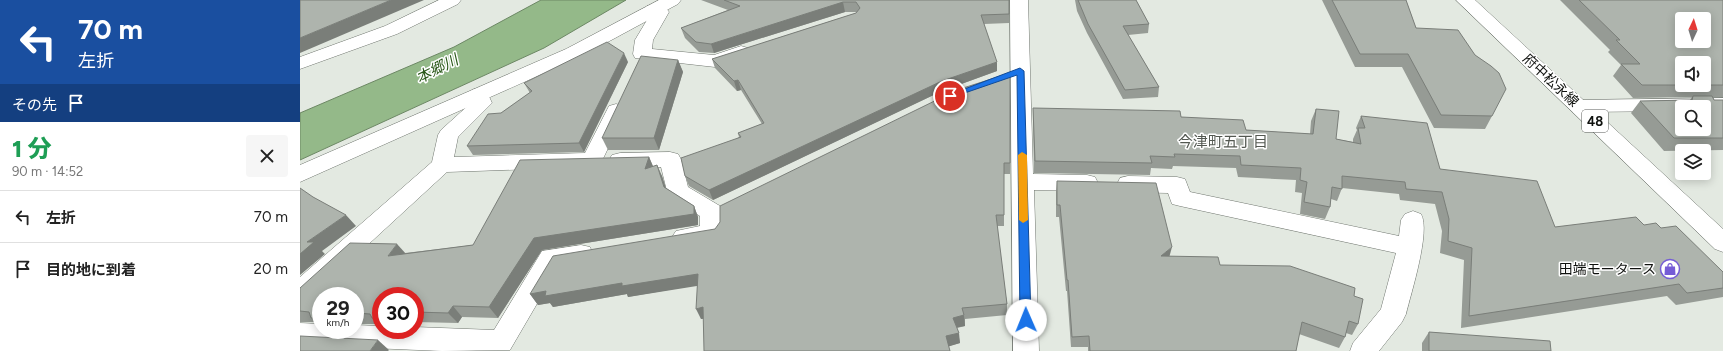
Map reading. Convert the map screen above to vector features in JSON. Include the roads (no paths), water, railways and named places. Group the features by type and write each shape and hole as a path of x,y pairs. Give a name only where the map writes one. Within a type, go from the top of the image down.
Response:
{"street":[{"path":"300,64 391,30 452,0"},
{"path":"300,174 573,53 672,0"},
{"path":"1019,0 1026,351"},
{"name":"府中松永線","path":"1465,0 1723,243"},
{"path":"653,10 660,12 644,40 639,61 715,61 760,46"},
{"path":"999,78 1020,71"},
{"path":"300,292 442,165 448,136 482,103 479,94"},
{"path":"592,160 622,97"},
{"path":"1579,106 1723,104"},
{"path":"442,165 592,160 670,160 678,192 719,208 711,233 665,240"},
{"path":"1023,182 1177,185 1180,198 1410,247"},
{"path":"1363,351 1393,314 1410,247 1414,220"},
{"path":"300,334 501,346 551,258 604,250"}],"water":[{"name":"本郷川","path":"541,0 626,0 544,48 300,160 300,113 454,47"}],"place":[{"name":"田端モータース","path":"1670,269"}],"district":[{"name":"今津町五丁目","path":"1223,142"}]}
